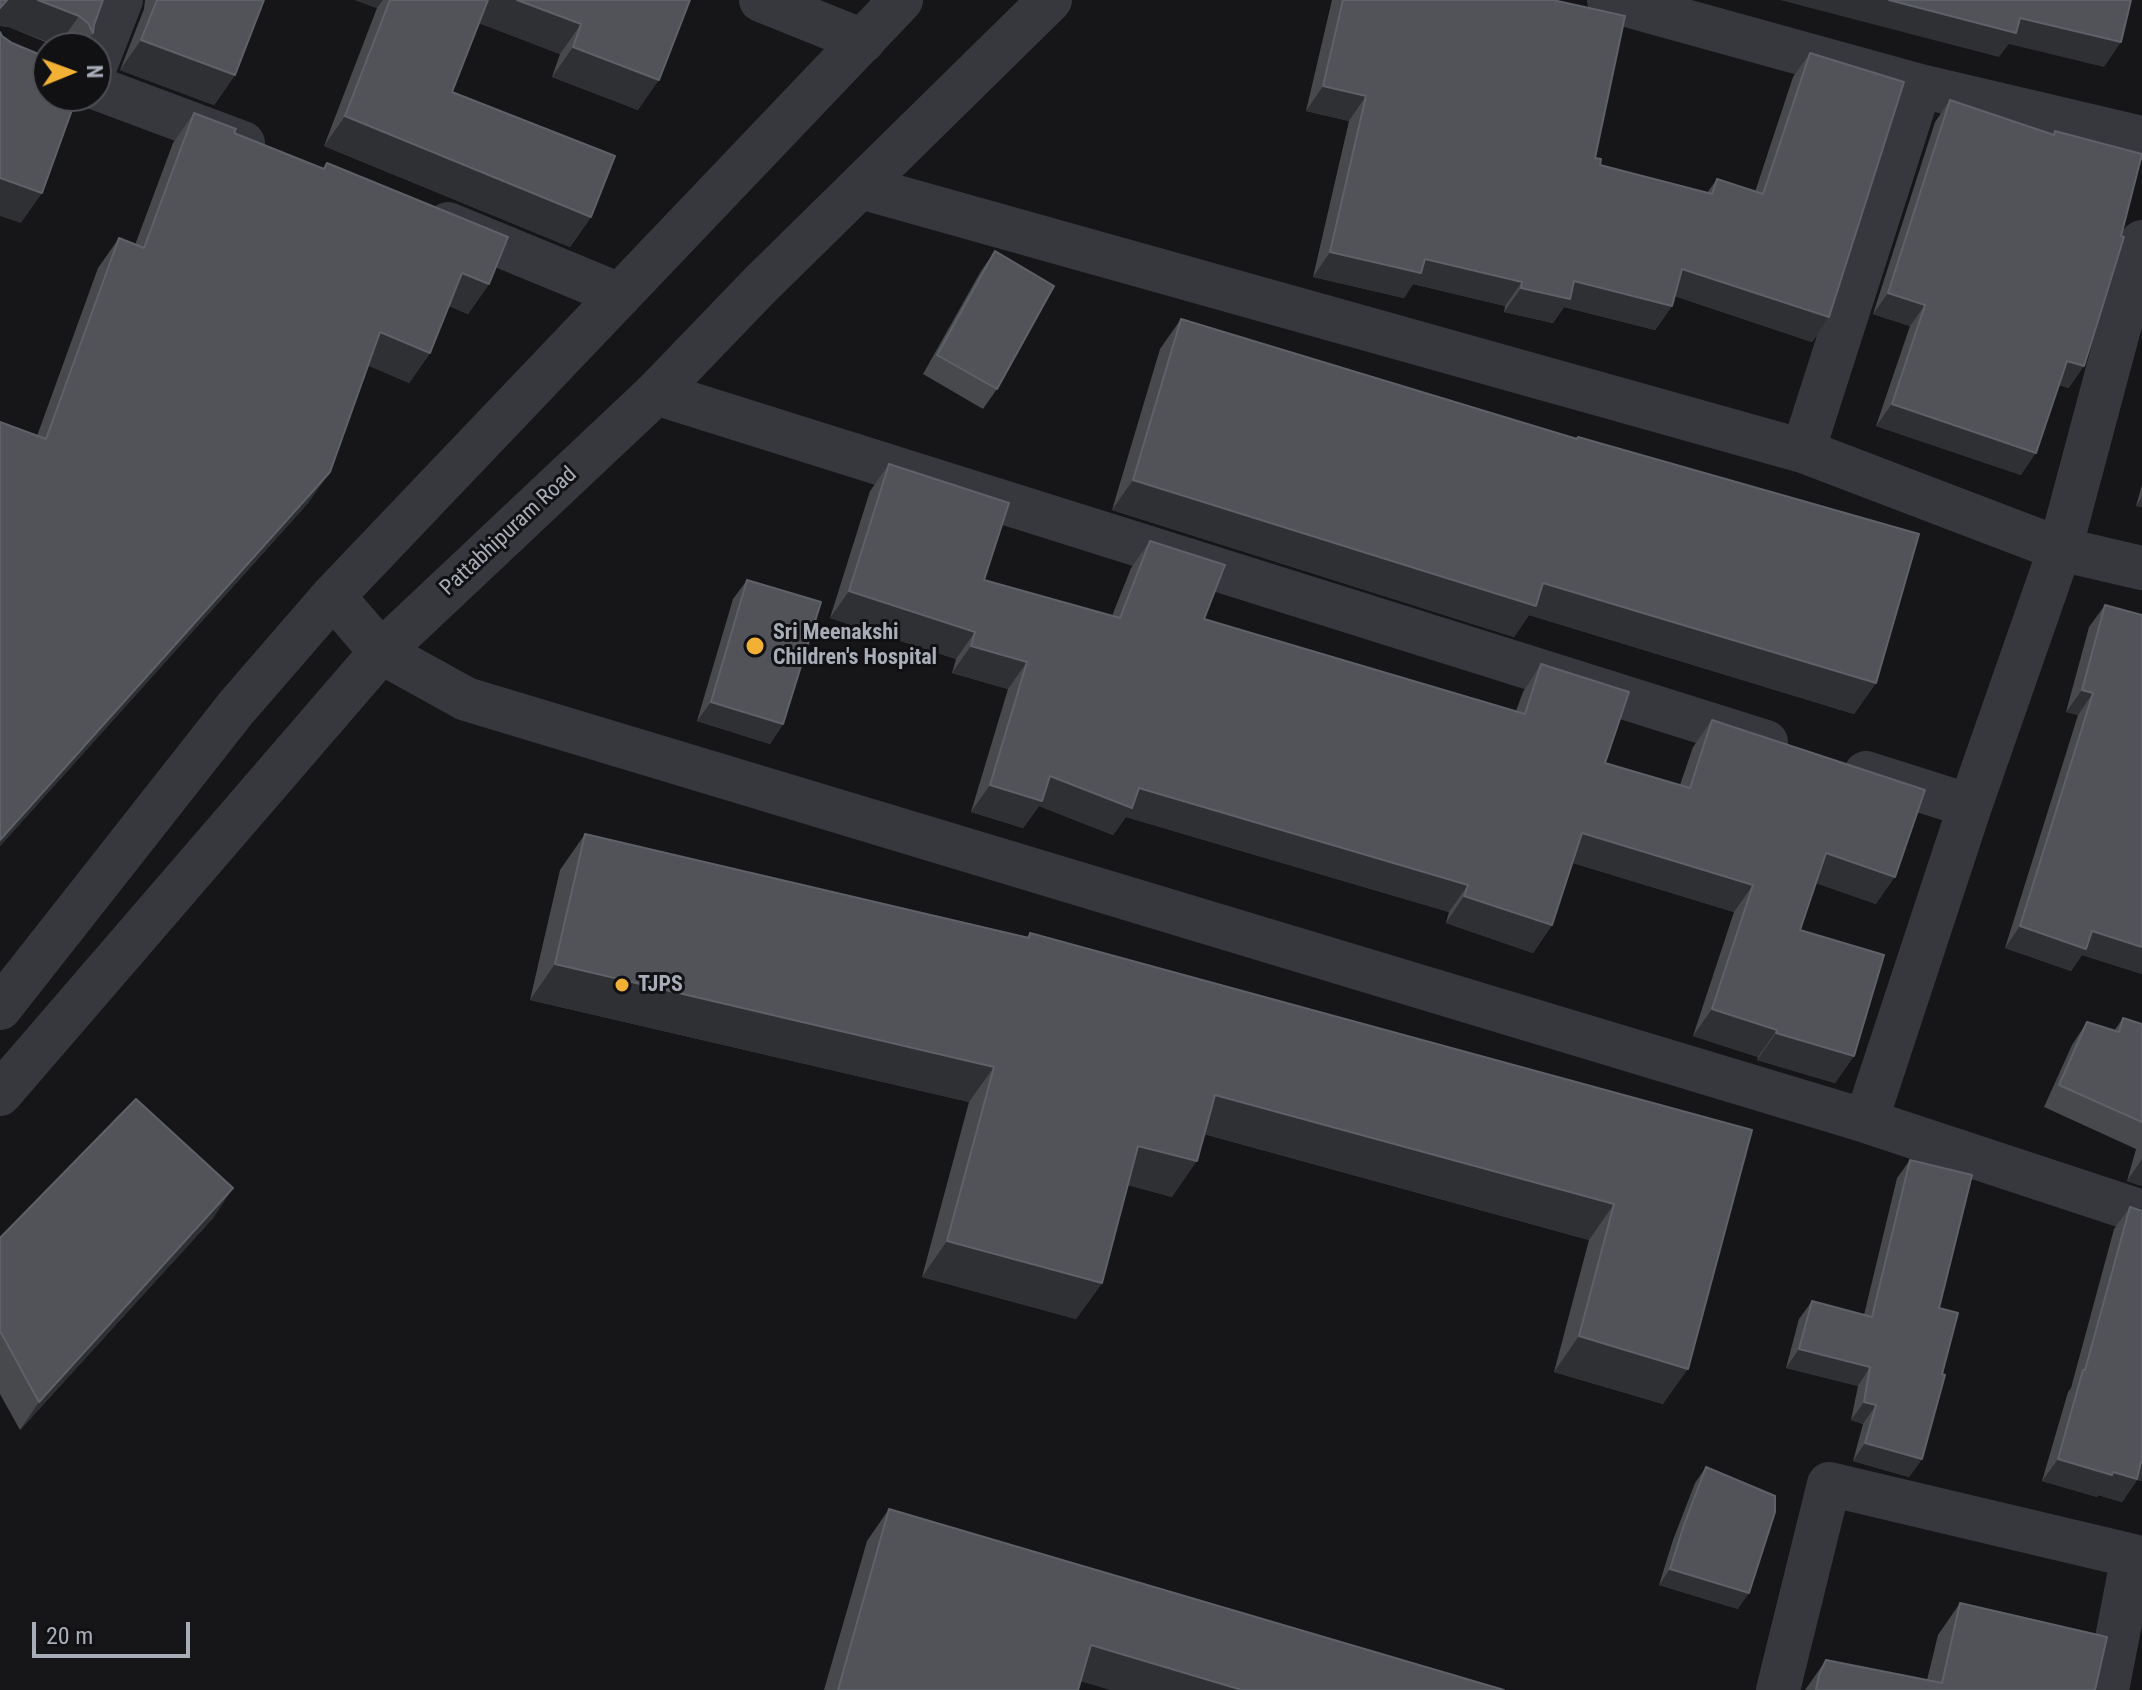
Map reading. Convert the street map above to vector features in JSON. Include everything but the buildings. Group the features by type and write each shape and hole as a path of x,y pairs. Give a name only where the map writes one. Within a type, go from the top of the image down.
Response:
{"street":[{"path":"108,32 121,0"},
{"path":"761,0 863,41"},
{"path":"0,1008 236,708 333,596 901,0"},
{"name":"Pattabhipuram Road","path":"0,1094 381,652 656,393 760,285 1050,0"},
{"path":"1609,0 1920,86 2142,138"},
{"path":"1803,451 1920,86"},
{"path":"112,94 274,155"},
{"path":"861,187 1803,451 2060,549 2142,568"},
{"path":"419,212 620,295"},
{"path":"1866,1121 1970,806 2060,549 2142,242"},
{"path":"656,393 1970,806"},
{"path":"333,596 381,652 466,699 1866,1121 2142,1212"},
{"path":"1778,1690 1829,1484 2133,1556 2107,1690"}],"place":[{"name":"Sri Meenakshi Children's Hospital","path":"755,646"},
{"name":"TJPS","path":"622,985"}]}
